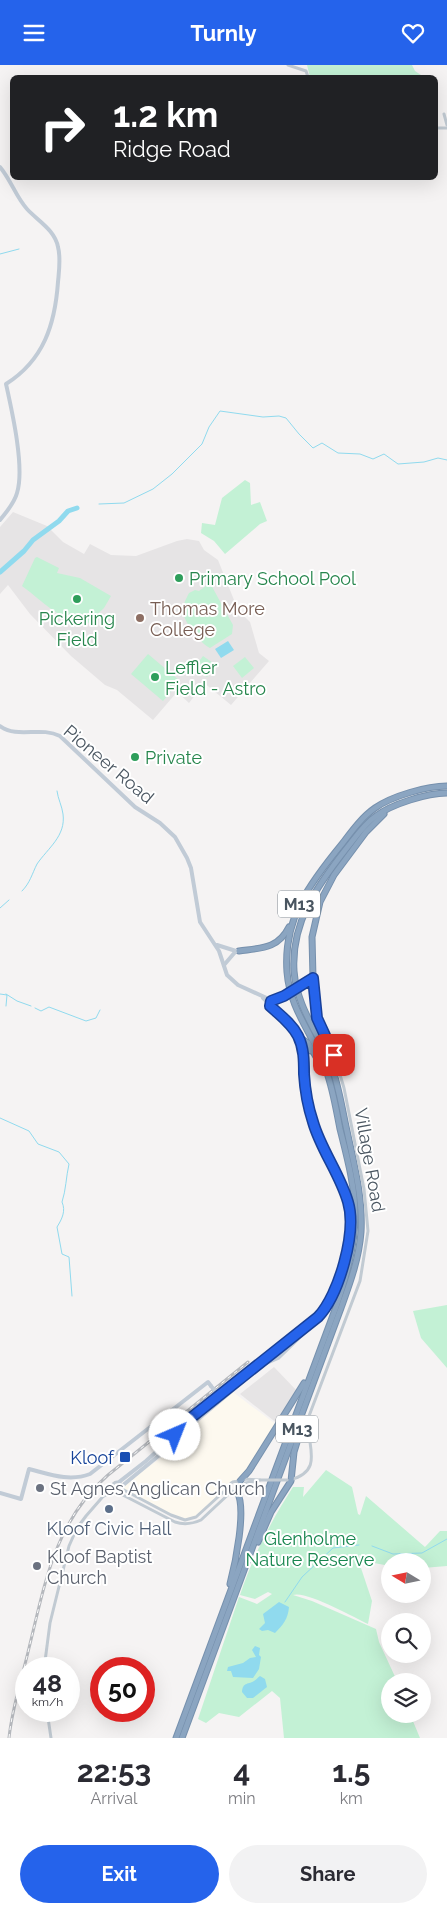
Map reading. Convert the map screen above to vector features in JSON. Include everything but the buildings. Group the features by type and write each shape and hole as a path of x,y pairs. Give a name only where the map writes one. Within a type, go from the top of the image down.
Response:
{"highway":[{"name":"M13","path":"176,1738 347,1272 354,1227 352,1188 324,1064 287,996 287,955 294,919 302,898 318,873 367,814 381,804 393,799 434,787 447,786"},
{"name":"M13","path":"182,1738 353,1275 360,1241 361,1211 356,1176 337,1085 327,1056 304,1014 295,977 294,948 302,917 320,883 367,824 382,811 433,794 447,793"},
{"path":"313,978 312,931 317,910 327,886 371,825 380,816 399,804"},
{"path":"237,951 271,946 285,935 294,919"},
{"name":"M13","path":"287,996 291,1001 294,1012 323,1070 332,1093"},
{"path":"298,1036 306,1041 323,1070"},
{"path":"304,1055 307,1050 313,1051"},
{"path":"239,1481 249,1471 274,1434 311,1371"},
{"path":"245,1567 271,1512 291,1480 294,1452 310,1394"},
{"path":"220,1618 238,1547 240,1503 236,1490"}],"main road":[{"path":"0,167 12,183 24,205 56,240 59,261 55,312 47,337 31,365 7,386 16,437 19,480 13,503 0,520"},
{"name":"Pioneer Road","path":"0,726 13,732 47,731 60,736 135,807 166,827 188,857 199,919 221,954 224,965"},
{"path":"215,943 223,948 237,951"},
{"path":"221,954 237,951"},
{"path":"122,1487 253,1373 288,1349 328,1306 342,1270 350,1215 346,1197 318,1138 313,1122 306,1085 304,1055 298,1036 273,1003 233,982 227,975 224,965 237,951"},
{"path":"119,1482 175,1435 176,1431 192,1417 318,1317"},
{"path":"280,1346 288,1349"},
{"path":"274,1351 278,1351 279,1356"},
{"path":"0,1493 21,1499 29,1469 67,1478 76,1478 90,1474 208,1382 216,1392 223,1393"},
{"path":"215,1399 216,1392"},
{"path":"180,1429 183,1430 184,1434"},
{"path":"175,1435 180,1438"},
{"path":"27,1476 41,1472"}],"street":[{"path":"288,65 306,71 307,75"},
{"path":"444,114 447,126"},
{"path":"273,1003 313,978"},
{"name":"Village Road","path":"291,1480 305,1474 311,1464 308,1432 309,1416 361,1279 368,1231 364,1189 344,1088 334,1055 317,1018 313,978"},
{"path":"302,986 309,985 314,989"},
{"path":"46,1657 50,1623 69,1546 80,1524 113,1485 119,1482 131,1495 185,1520 200,1514 233,1481 246,1479 291,1480"},
{"path":"113,1485 116,1491 175,1522 185,1524 201,1520 245,1483 260,1480"},
{"path":"236,1490 239,1481"},
{"path":"230,1486 236,1490"},
{"path":"102,1497 122,1487"},
{"path":"49,1722 51,1738"}],"shaded area":[{"name":"Thomas More College","path":"13,512 47,526 63,542 84,554 90,544 111,555 136,556 177,541 187,539 199,541 204,550 218,560 238,610 250,622 259,653 269,661 231,705 203,682 197,688 199,690 189,703 177,692 153,720 117,690 105,685 71,656 30,614 8,585 0,594 0,527"},
{"path":"274,1367 298,1392 278,1424 240,1394"},
{"path":"233,1392 278,1426 246,1473 236,1481 231,1482 196,1516 185,1519 174,1516 124,1489 124,1485 173,1449 190,1430"}],"green space":[{"path":"307,65 412,65 415,71 421,75 310,75"},
{"path":"245,480 250,483 251,505 260,502 267,521 260,524 225,554 214,541 201,533 202,523 215,525 222,498"},
{"name":"Pickering Field","path":"37,557 59,568 57,573 80,578 111,596 104,608 87,624 69,620 45,604 22,586"},
{"path":"210,583 233,625 232,634 210,648 194,633 184,617 183,610 189,593 195,590 199,591"},
{"name":"Leffler Field - Astro","path":"148,654 180,681 163,701 131,674"},
{"path":"203,656 216,665 207,677 194,668"},
{"path":"245,657 254,668 242,678 233,666"},
{"path":"447,1305 447,1368 421,1338 413,1311"},
{"name":"Glenholme Nature Reserve","path":"326,1470 352,1487 358,1514 360,1515 366,1496 425,1547 440,1531 447,1531 447,1566 431,1567 431,1553 381,1553 381,1564 374,1563 359,1555 361,1568 372,1601 368,1624 308,1596 293,1595 312,1601 376,1629 381,1646 381,1663 389,1663 393,1673 381,1673 381,1723 414,1723 420,1738 284,1738 280,1698 272,1691 239,1717 219,1713 206,1723 198,1719 239,1597 257,1604 272,1594 268,1592 255,1599 240,1595 263,1539 293,1487 304,1487 303,1497"}],"water":[{"path":"228,641 234,650 221,658 215,649"},
{"path":"279,1602 289,1607 285,1621 275,1633 268,1630 262,1631 259,1629 265,1623 263,1614"},
{"path":"255,1646 260,1648 259,1655 261,1657 259,1669 253,1678 233,1677 231,1671 227,1671 228,1667 256,1657 252,1650"},
{"path":"260,1676 265,1679 267,1687 253,1698 247,1698 242,1692 243,1687"}],"waterway":[{"path":"0,254 19,249"},
{"path":"99,504 124,503 153,489 172,474 202,444 209,427 220,411 286,418 313,448 322,443 338,453 360,454 373,459 384,454 398,464 424,462 438,458 447,460"},
{"path":"0,572 24,551 33,540 59,521 68,511 77,508"},
{"path":"22,891 29,882 37,864 62,829 63,814 57,791"},
{"path":"0,908 9,900"},
{"path":"0,994 7,995 6,1006"},
{"path":"6,994 17,1001 31,1006"},
{"path":"35,1008 41,1011 49,1007 86,1021 96,1018 100,1010"},
{"path":"0,1118 29,1131 38,1144 59,1152 69,1164 62,1202 62,1218 57,1227 62,1254 69,1257 72,1296"},
{"path":"372,1546 393,1554 422,1553 447,1539"},
{"path":"285,1602 302,1577 333,1548 359,1545"}],"railway":[{"path":"9,1738 15,1704 47,1577 64,1533 76,1512 90,1493 108,1475 248,1362"}],"place":[{"name":"Primary School Pool","path":"179,578"},
{"name":"Pickering Field","path":"77,599"},
{"name":"Thomas More College","path":"140,618"},
{"name":"Leffler Field - Astro","path":"155,677"},
{"name":"Private","path":"135,757"},
{"name":"Kloof","path":"125,1457"},
{"name":"St Agnes Anglican Church","path":"40,1488"},
{"name":"Kloof Civic Hall","path":"109,1509"},
{"name":"Kloof Baptist Church","path":"37,1566"}],"route":[{"path":"175,1435 177,1430 192,1417 318,1317 328,1306 332,1297 345,1259 350,1223 349,1206 318,1138 313,1122 304,1073 304,1055 298,1036 280,1014 270,1006 272,999 284,996 313,978 317,1018 334,1055"}]}
